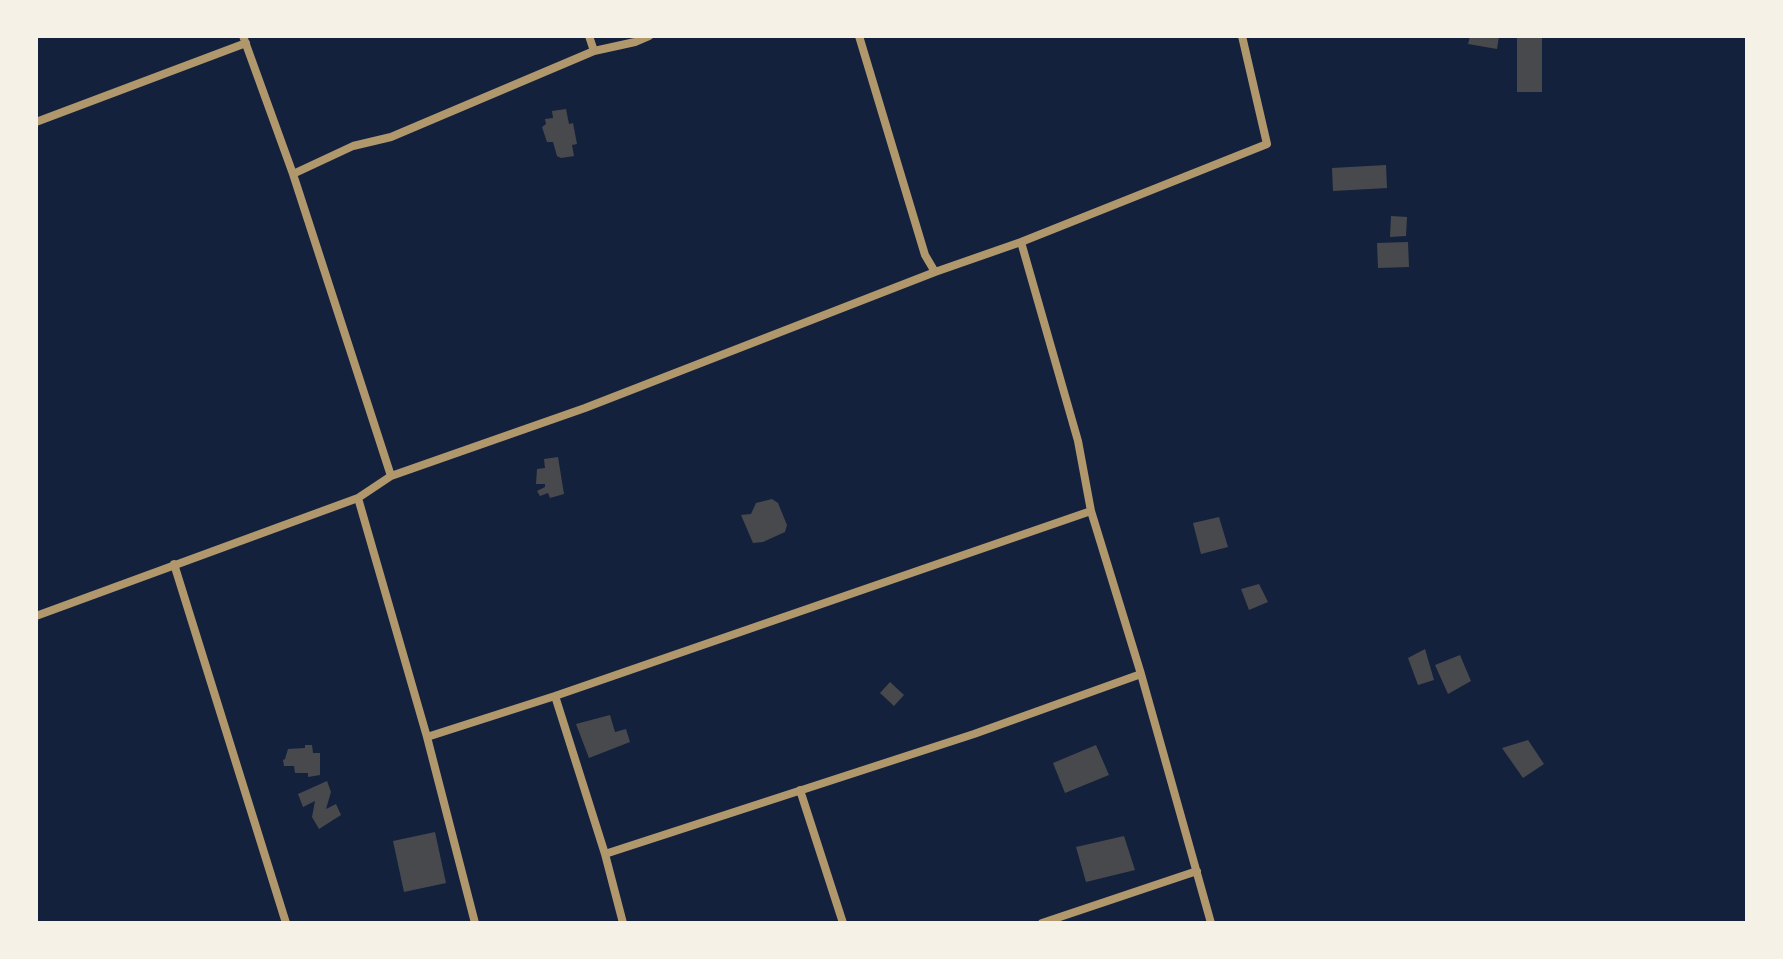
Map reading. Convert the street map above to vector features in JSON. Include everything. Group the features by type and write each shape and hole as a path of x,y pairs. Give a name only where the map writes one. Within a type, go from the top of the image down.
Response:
{"street":[{"path":"589,36 594,51"},
{"path":"293,174 353,146 391,137 594,51 649,36"},
{"path":"859,36 925,255 935,272"},
{"path":"36,616 358,498 391,476 585,408 935,272 1021,242 1267,144 1242,36"},
{"path":"36,122 244,40 293,174 391,476"},
{"path":"1021,242 1078,441 1091,511 1141,674 1211,923"},
{"path":"358,498 427,737 475,923"},
{"path":"427,737 555,696 1091,511"},
{"path":"174,564 286,923"},
{"path":"605,854 974,734 1141,674"},
{"path":"555,696 605,854 623,923"},
{"path":"800,790 843,923"},
{"path":"1042,923 1197,871"}],"building":[{"path":"1470,36 1499,36 1497,49 1468,44"},
{"path":"1517,36 1542,36 1542,92 1517,92"},
{"path":"566,109 569,124 573,123 577,144 572,145 574,156 561,158 557,156 553,142 547,142 542,127 546,124 545,119 553,118 552,111"},
{"path":"1386,165 1387,188 1333,191 1332,168"},
{"path":"1391,216 1407,217 1406,236 1390,237"},
{"path":"1408,242 1409,267 1378,268 1377,243"},
{"path":"558,457 564,494 550,498 548,493 540,496 537,491 545,484 536,484 537,469 545,468 544,459"},
{"path":"772,499 778,503 787,525 785,532 753,543 741,515 751,514 756,503"},
{"path":"1219,517 1228,547 1201,554 1193,523"},
{"path":"1259,584 1268,602 1249,610 1241,589"},
{"path":"1425,649 1434,680 1418,685 1408,658"},
{"path":"1460,655 1471,681 1448,694 1435,665"},
{"path":"890,682 904,695 894,706 880,693"},
{"path":"610,715 615,732 626,729 630,742 589,758 576,724"},
{"path":"1528,740 1544,764 1523,778 1502,748"},
{"path":"305,745 312,745 313,753 320,753 320,775 308,777 308,773 295,773 294,766 284,766 288,749 305,748"},
{"path":"1096,745 1109,775 1065,793 1053,763"},
{"path":"327,781 331,792 326,809 336,804 341,815 319,829 312,817 315,801 303,807 298,794"},
{"path":"435,832 446,883 404,892 393,841"},
{"path":"1124,836 1135,870 1086,882 1076,847"}]}
